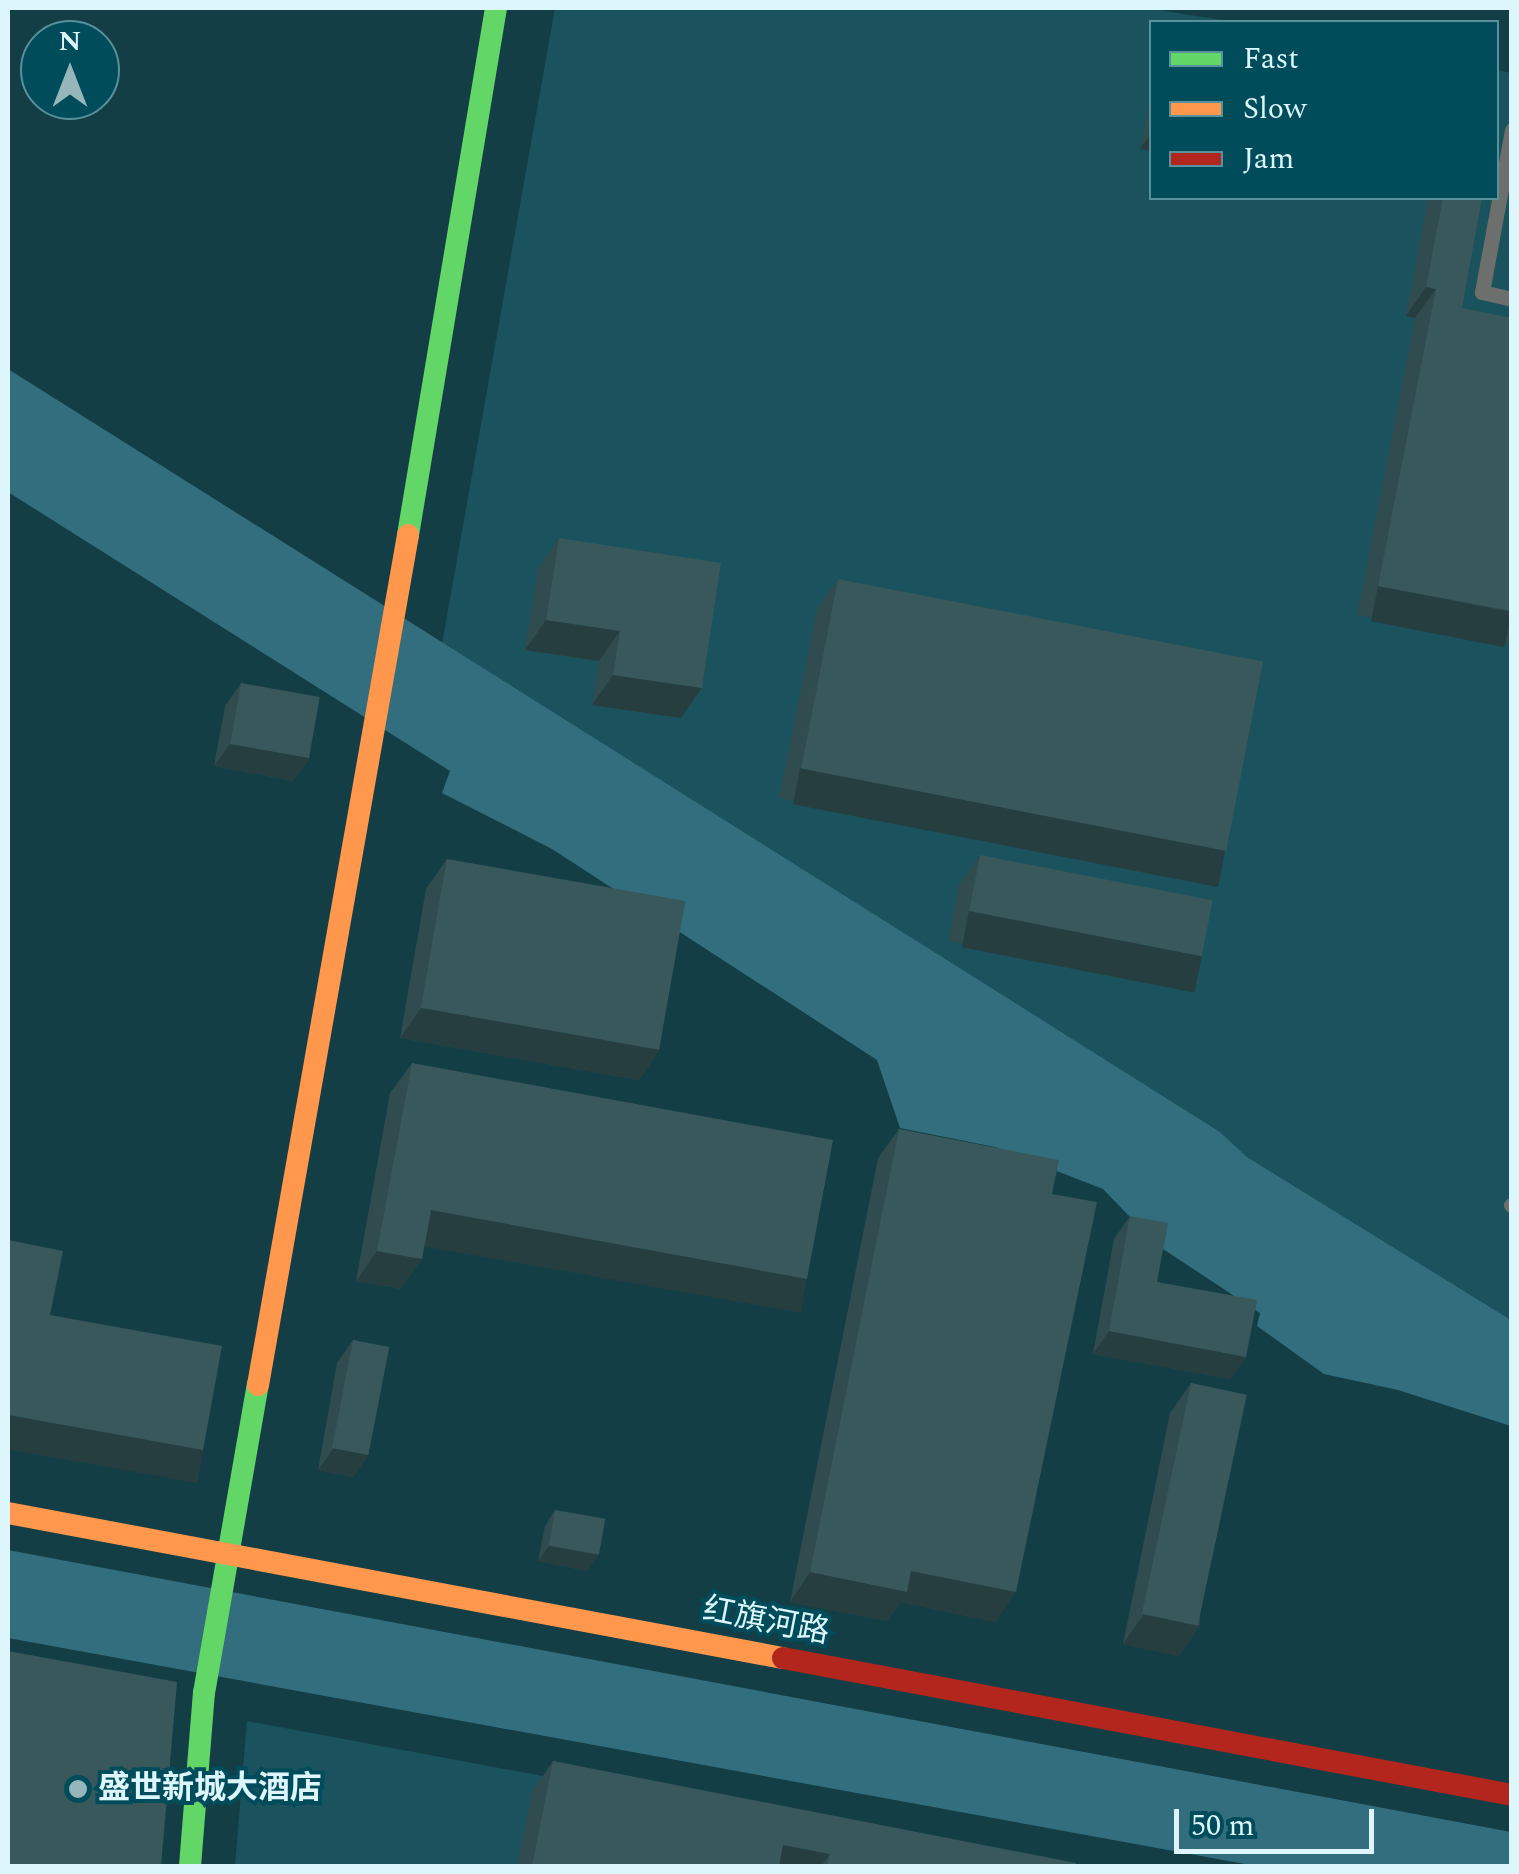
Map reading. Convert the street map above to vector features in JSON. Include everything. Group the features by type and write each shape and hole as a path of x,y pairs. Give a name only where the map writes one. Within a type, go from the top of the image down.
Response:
{"street":[{"path":"190,1866 204,1692 409,532 496,8"},
{"name":"红旗河路","path":"8,1514 228,1563 1512,1795"}],"lane":[{"path":"1512,130 1482,292 1512,299"}],"shaded area":[{"path":"555,8 1145,8 1222,20 1149,20 1149,200 1499,200 1499,70 1511,73 1511,1320 1247,1157 1220,1132 442,644"},
{"path":"8,369 1220,1132 1247,1157 1511,1320 1511,1426 1398,1390 1324,1374 1257,1326 1260,1313 1157,1245 1103,1189 995,1147 900,1128 877,1060 552,849 442,793 450,771 8,492"},
{"path":"8,1550 1511,1832 1511,1866 1256,1866 8,1638"},
{"path":"247,1721 1027,1866 235,1866"}],"building":[{"path":"1443,200 1482,200 1462,308 1512,318 1512,611 1378,586 1436,289 1426,287"},
{"path":"559,538 721,563 702,688 613,675 620,631 546,620"},
{"path":"838,579 1263,662 1226,851 801,768"},
{"path":"241,683 320,697 309,758 230,744"},
{"path":"980,855 1213,900 1202,956 969,911"},
{"path":"447,859 685,901 659,1050 421,1008"},
{"path":"412,1063 833,1140 807,1279 431,1210 422,1259 377,1251"},
{"path":"899,1129 1059,1160 1052,1194 1097,1202 1016,1592 911,1571 907,1592 810,1572"},
{"path":"1130,1216 1168,1223 1157,1282 1257,1300 1246,1357 1109,1331"},
{"path":"8,1240 63,1251 50,1315 222,1346 203,1450 8,1415"},
{"path":"353,1340 389,1347 368,1455 332,1448"},
{"path":"1191,1383 1247,1395 1198,1626 1142,1614"},
{"path":"555,1510 605,1519 599,1554 549,1545"},
{"name":"盛世新城大酒店","path":"8,1651 177,1682 161,1866 8,1866"},
{"path":"553,1761 1076,1866 827,1866 830,1854 783,1845 779,1866 532,1866"}],"traffic: fast":[{"path":"408,535 496,8"},
{"path":"190,1866 204,1693 258,1385"}],"traffic: slow":[{"path":"258,1385 408,535"},
{"path":"8,1513 783,1658"}],"traffic: jam":[{"path":"783,1658 1512,1795"}],"place":[{"name":"盛世新城大酒店","path":"78,1789"}]}
